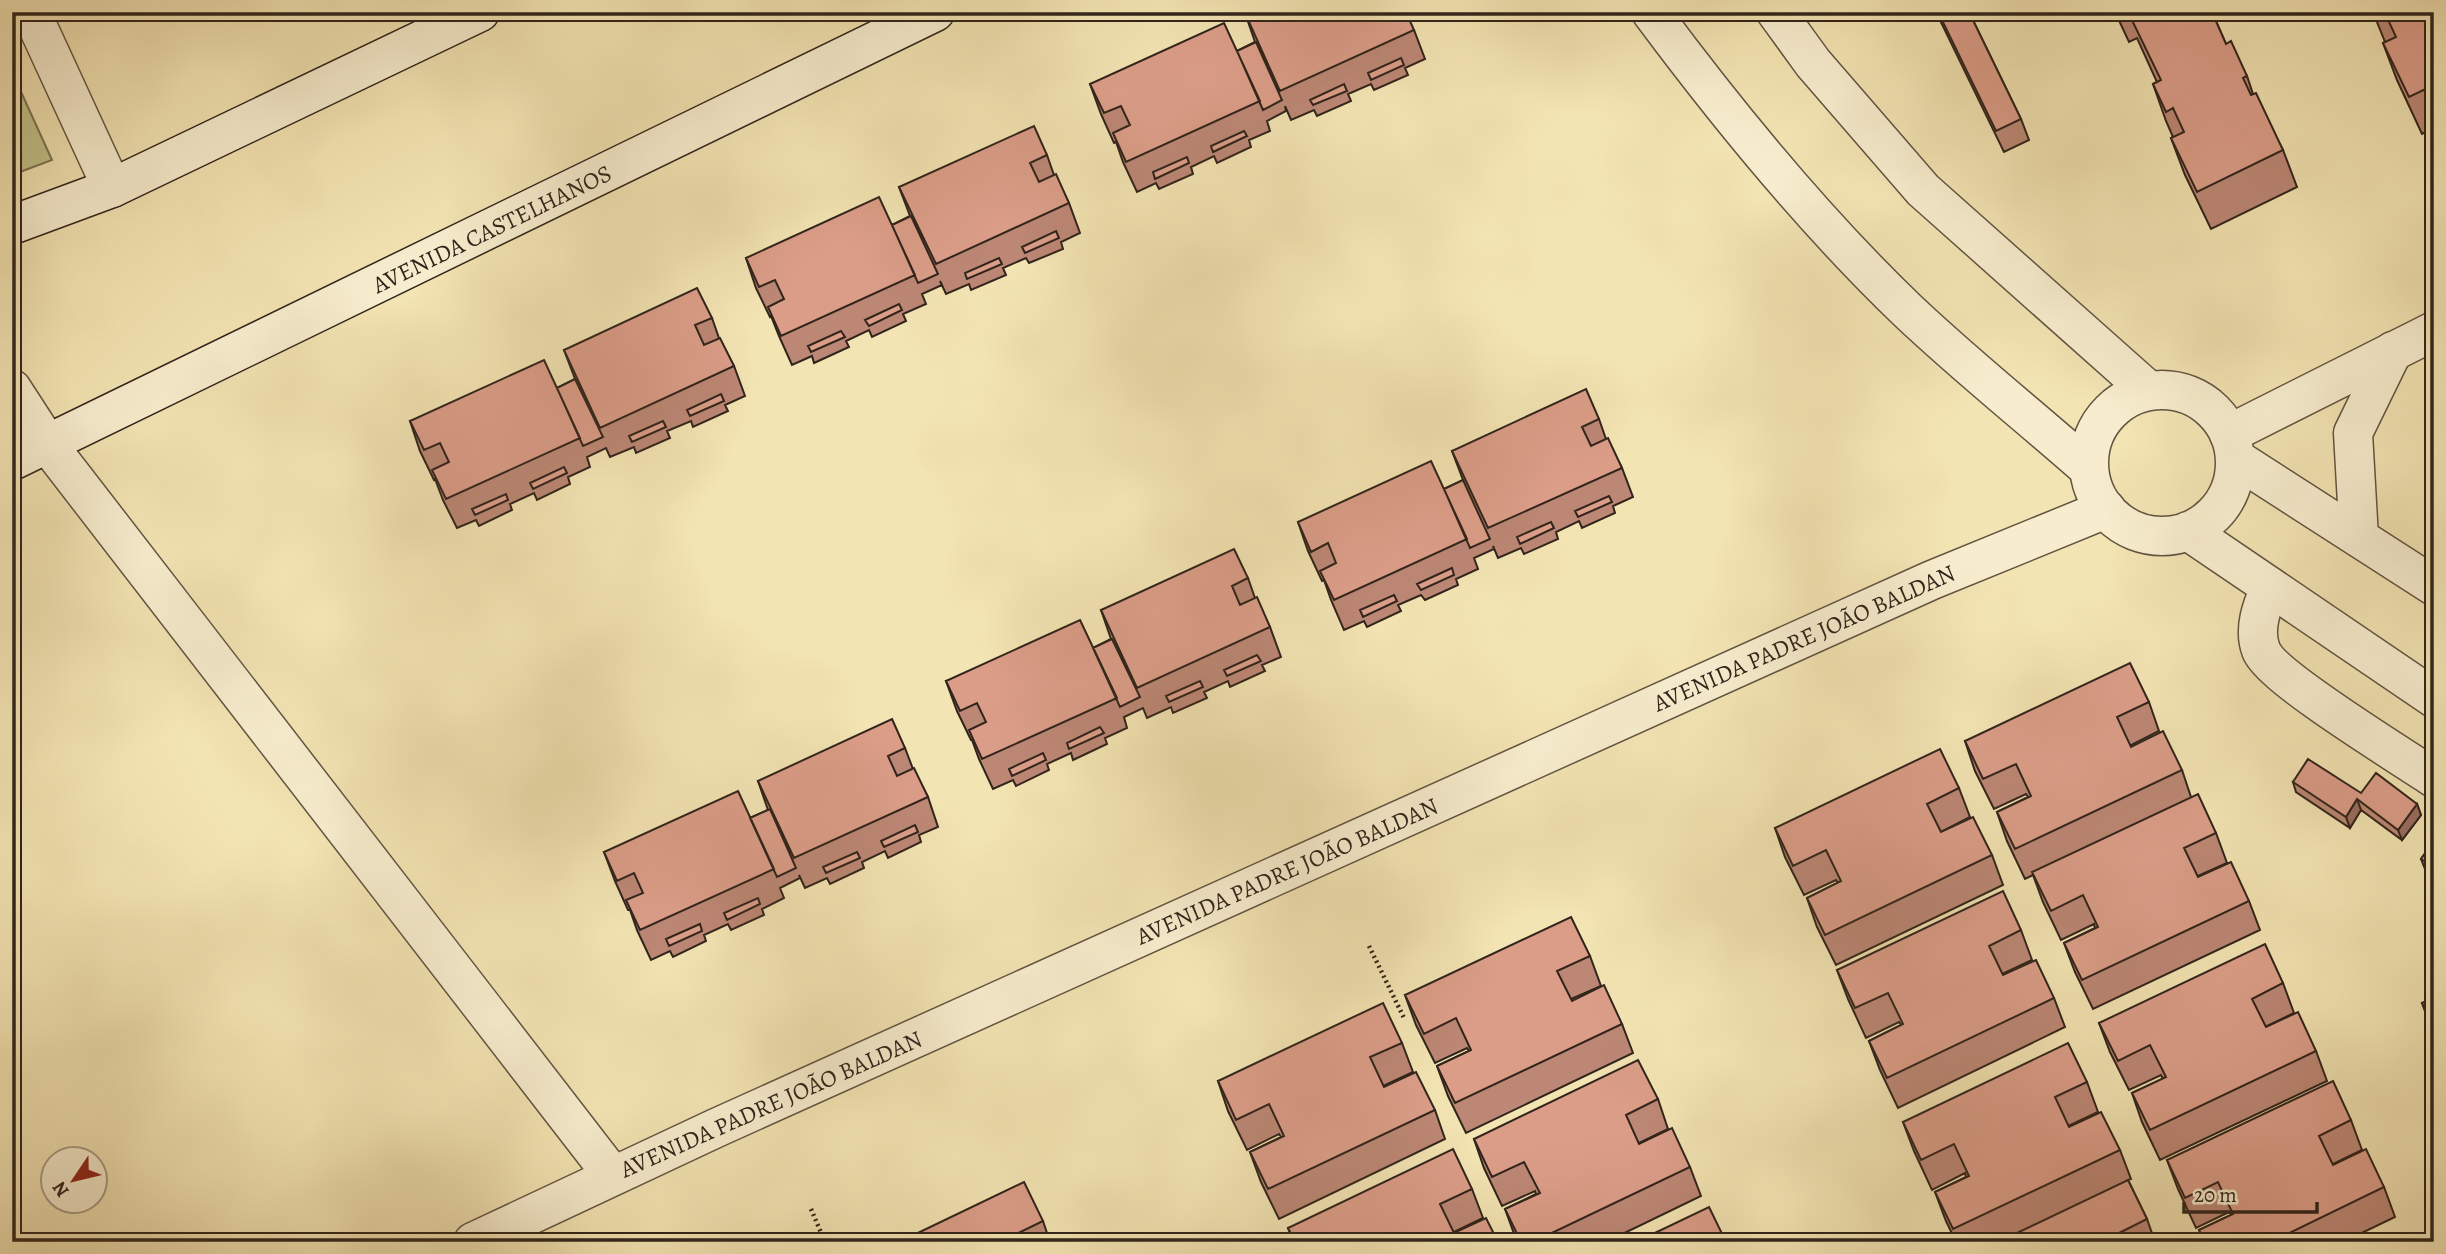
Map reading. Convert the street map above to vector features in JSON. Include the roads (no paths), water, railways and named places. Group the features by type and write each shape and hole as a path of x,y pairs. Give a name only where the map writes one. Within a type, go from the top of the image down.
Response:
{"street":[{"path":"31,12 112,188"},
{"path":"12,225 112,188 481,12"},
{"name":"AVENIDA CASTELHANOS","path":"12,461 49,446 935,12"},
{"path":"1651,12 1712,94 1849,249 1907,310 2089,469"},
{"path":"1776,12 1813,63 1923,190 2148,391"},
{"path":"2232,446 2393,351 2434,331"},
{"path":"2359,538 2353,433 2393,351"},
{"path":"12,389 49,446 613,1176"},
{"path":"2168,389 2188,394 2205,404 2219,417 2232,446 2231,485 2219,508 2207,521 2188,531 2160,536 2130,529 2097,498 2089,469 2094,434 2103,418 2116,405 2148,391 2168,389"},
{"path":"2232,446 2359,538 2434,586"},
{"name":"AVENIDA PADRE JOÃO BALDAN","path":"473,1242 613,1176 1932,580 2106,509"},
{"path":"2188,531 2434,698"},
{"path":"2270,587 2259,615 2261,650 2283,676 2434,778"}]}
